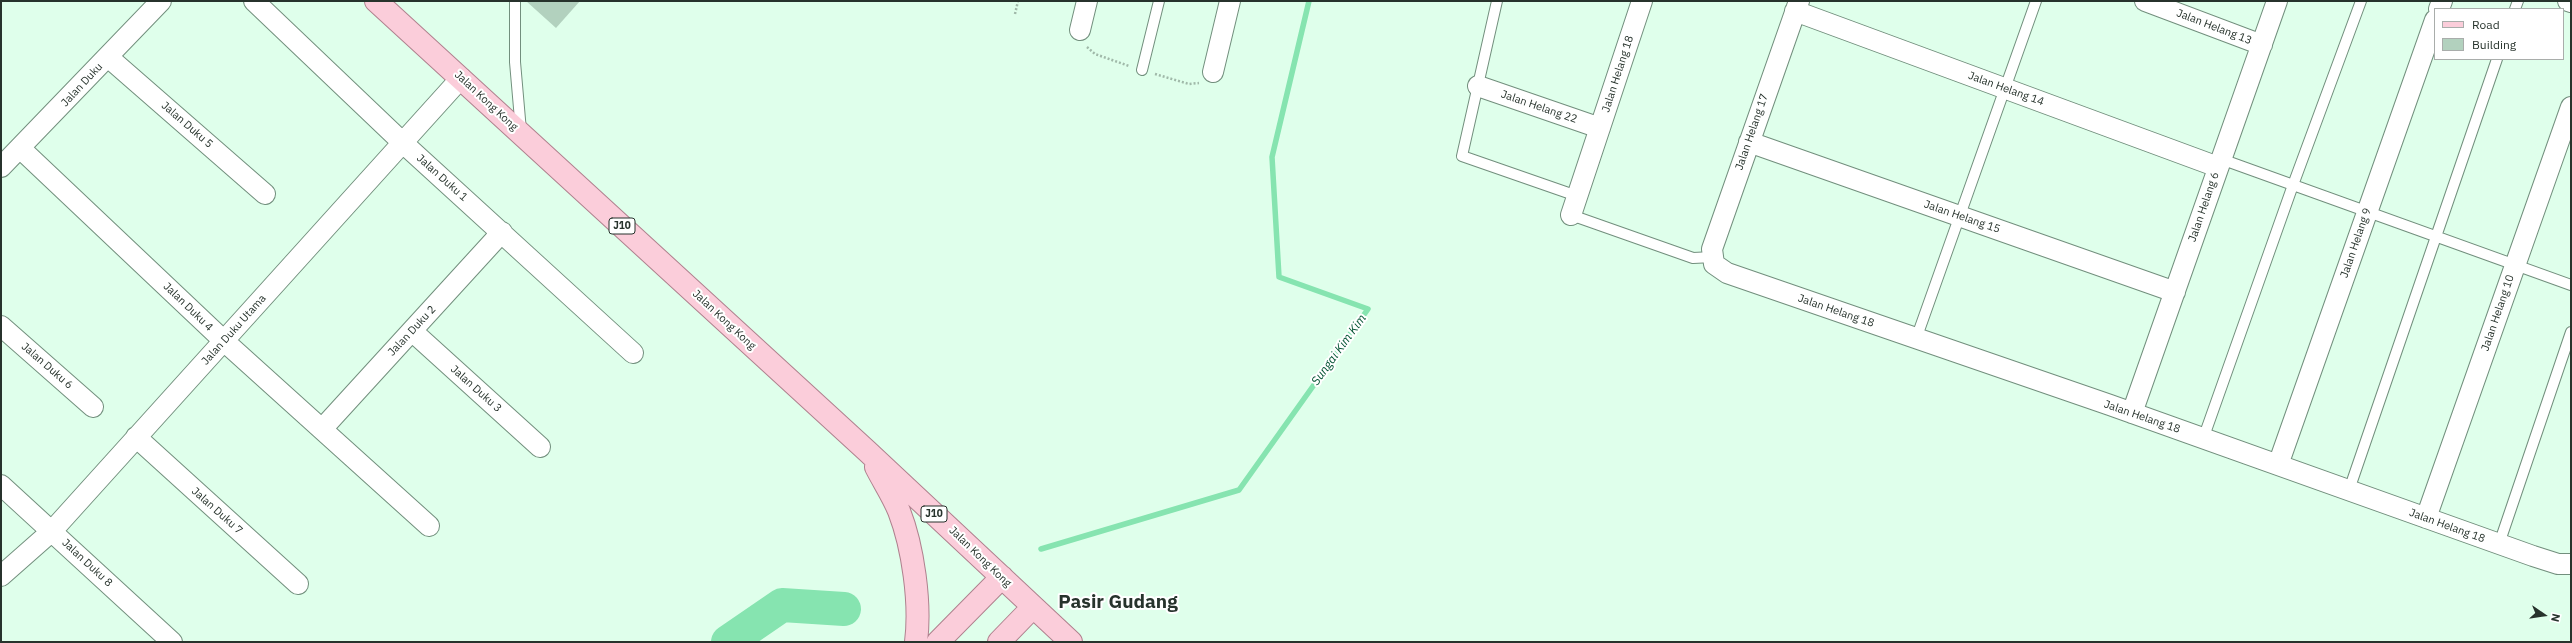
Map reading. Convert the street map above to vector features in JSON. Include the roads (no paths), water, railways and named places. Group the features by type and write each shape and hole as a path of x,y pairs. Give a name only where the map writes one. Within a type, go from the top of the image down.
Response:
{"main road":[{"name":"Jalan Kong Kong","path":"376,1 867,451 1002,577 1032,608 1070,642"},
{"path":"867,451 899,510 907,537 915,584 918,627 916,642"},
{"path":"938,642 1002,577"},
{"path":"999,642 1032,608"}],"street":[{"name":"Jalan Duku","path":"1,167 21,149 161,1"},
{"name":"Jalan Duku 1","path":"254,1 403,143 633,353"},
{"path":"1080,30 1087,1"},
{"path":"1213,72 1230,1"},
{"name":"Jalan Helang 18","path":"1571,215 1642,1"},
{"name":"Jalan Helang 13","path":"2145,1 2262,45"},
{"name":"Jalan Helang 6","path":"2132,413 2277,1"},
{"name":"Jalan Helang 14","path":"1797,6 2006,89 2219,163"},
{"name":"Jalan Helang 17","path":"1714,261 1712,249 1797,6"},
{"name":"Jalan Helang 9","path":"2278,466 2434,23"},
{"name":"Jalan Duku 5","path":"108,57 265,194"},
{"name":"Jalan Duku Utama","path":"1,576 52,531 461,78"},
{"name":"Jalan Helang 22","path":"1478,86 1600,128"},
{"name":"Jalan Helang 10","path":"2426,518 2571,107"},
{"name":"Jalan Helang 15","path":"1749,142 2175,292"},
{"name":"Jalan Duku 4","path":"21,149 224,341 429,526"},
{"name":"Jalan Duku 2","path":"322,429 502,232"},
{"name":"Jalan Helang 18","path":"1714,261 1727,273 2132,413 2499,544 2558,564 2571,564"},
{"name":"Jalan Duku 6","path":"1,326 93,407"},
{"name":"Jalan Duku 3","path":"412,331 540,447"},
{"name":"Jalan Duku 7","path":"136,438 298,584"},
{"name":"Jalan Duku 8","path":"1,485 172,642"}],"lane":[{"path":"515,1 515,62 522,135"},
{"path":"1142,70 1159,1"},
{"path":"1497,1 1462,156 1577,196"},
{"path":"1916,339 2036,1"},
{"path":"2203,438 2292,185 2361,1"},
{"path":"2348,490 2434,236 2497,60"},
{"path":"2219,163 2292,185 2571,285"},
{"path":"1571,215 1693,258 1714,261"},
{"path":"2499,544 2571,332"}],"waterway":[{"name":"Sungai Kim Kim","path":"1041,549 1239,490 1368,309 1279,277 1272,157 1309,1"},
{"name":"Sungai Kim Kim","path":"728,642 782,605 844,609"}],"district":[{"name":"Pasir Gudang","path":"1118,603"}]}
